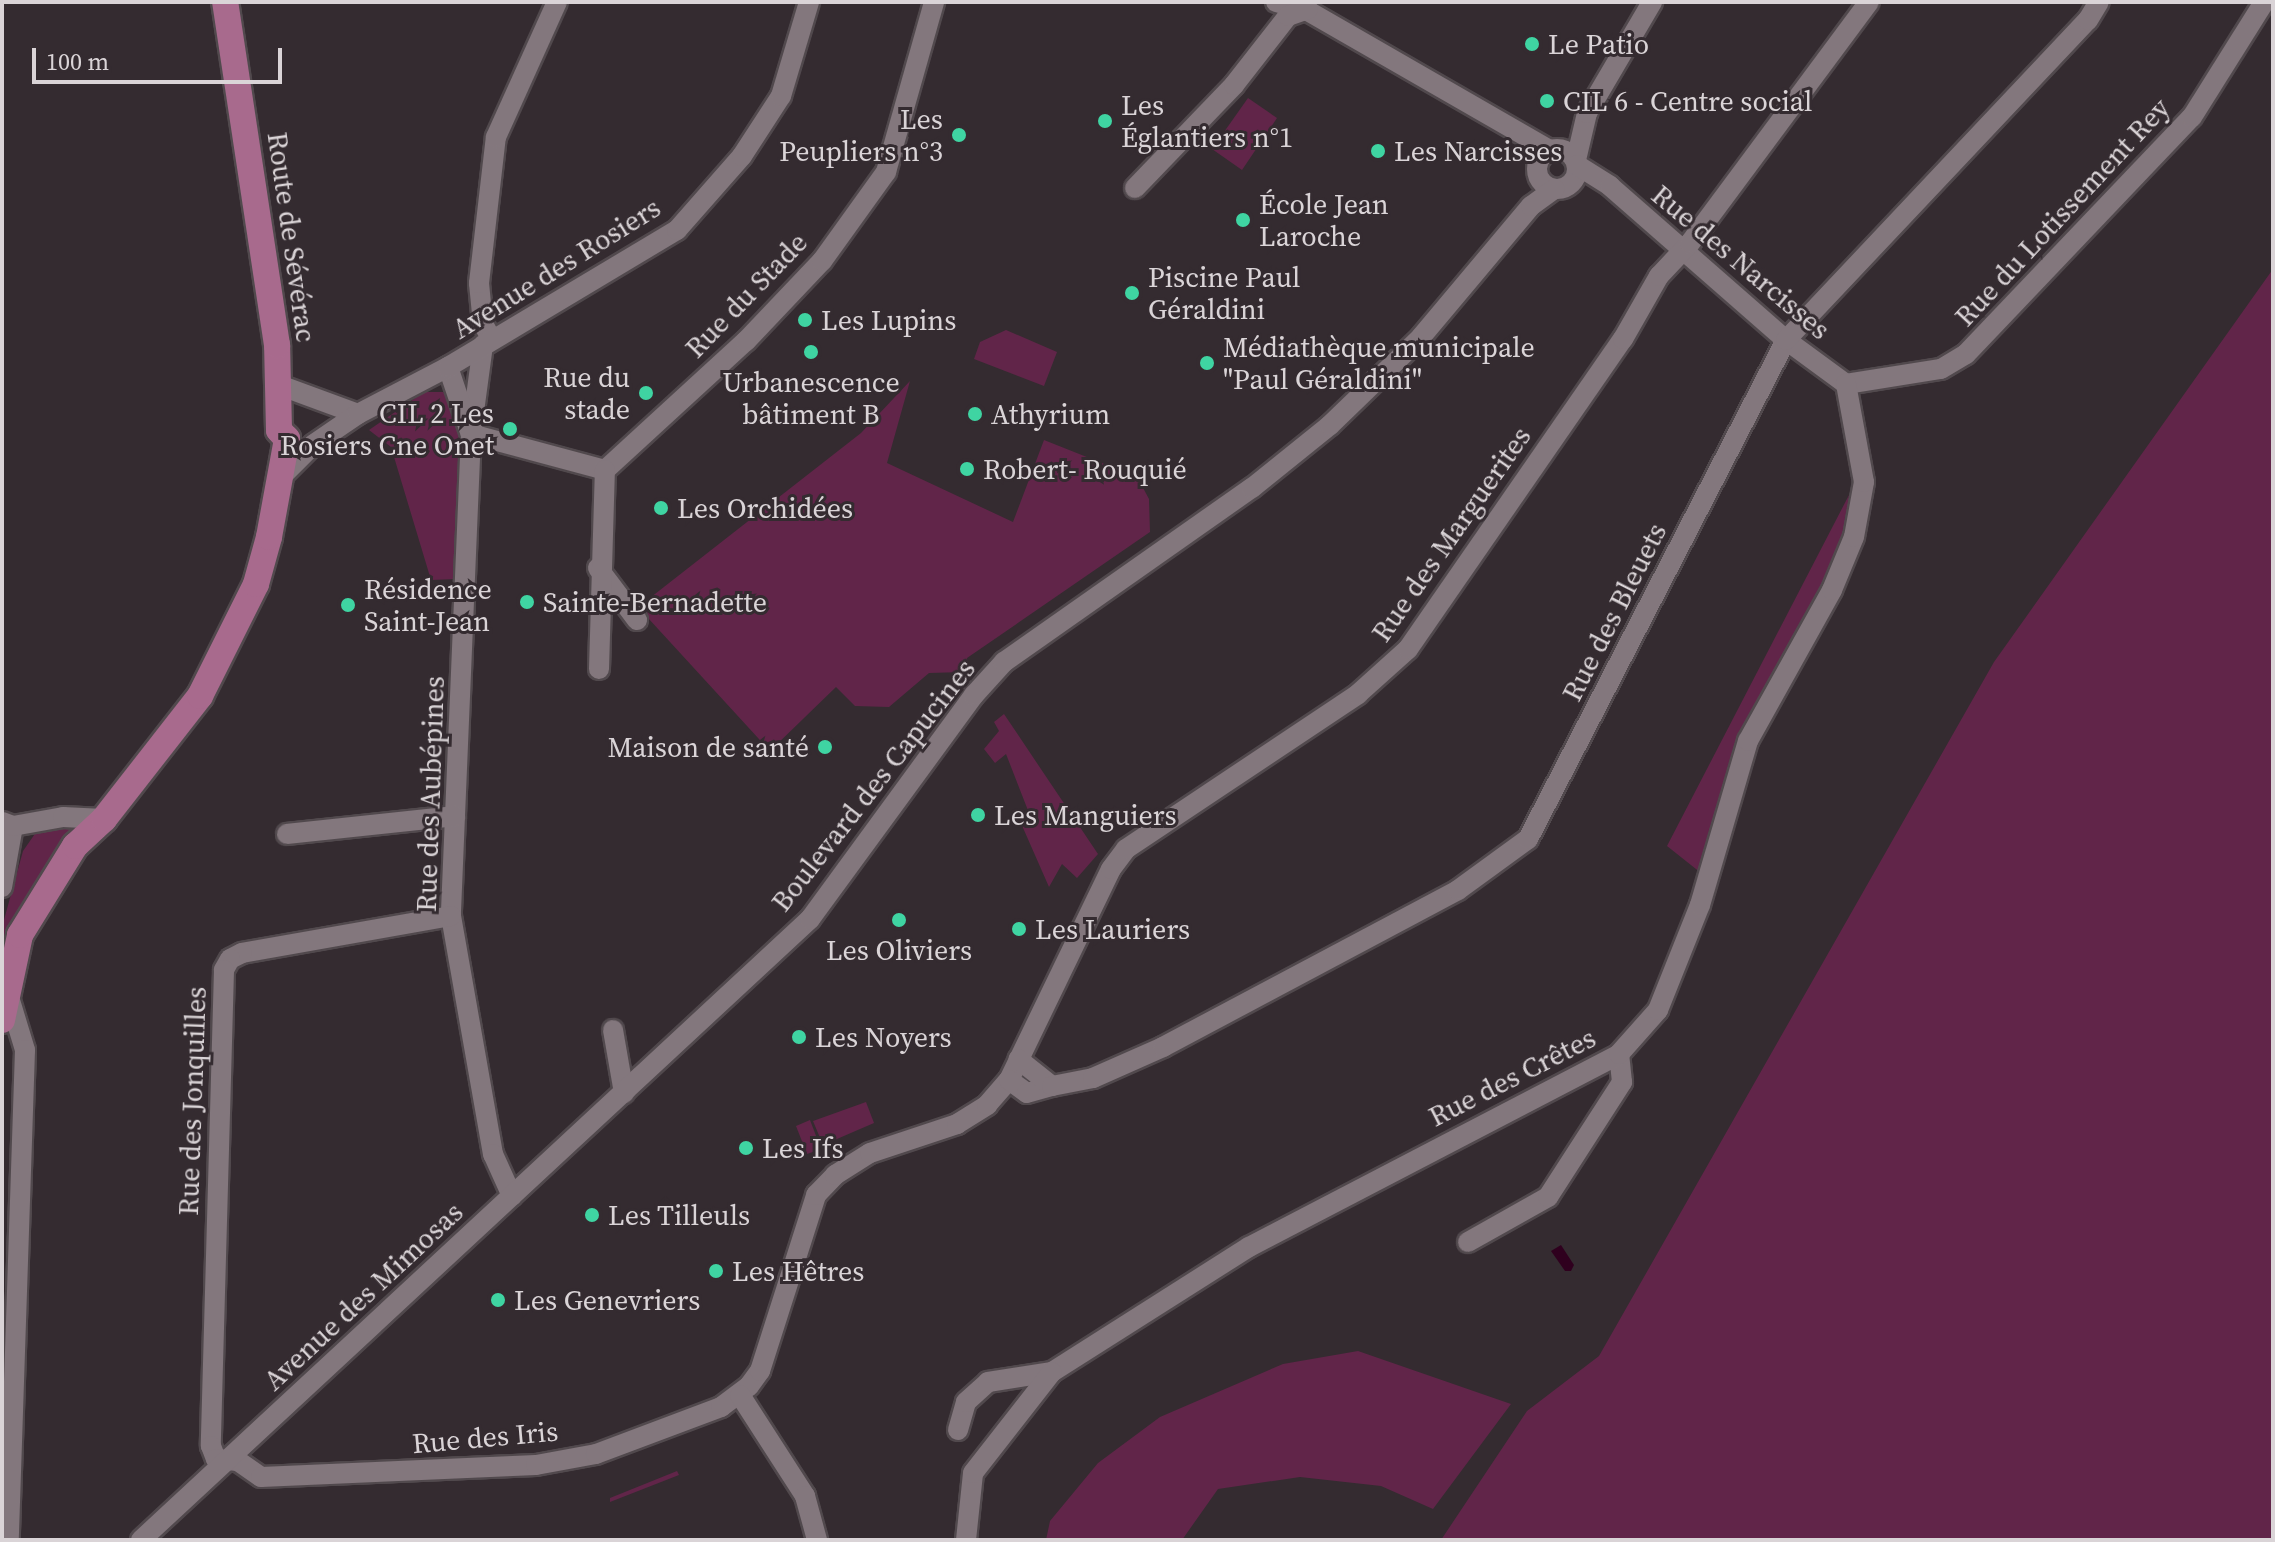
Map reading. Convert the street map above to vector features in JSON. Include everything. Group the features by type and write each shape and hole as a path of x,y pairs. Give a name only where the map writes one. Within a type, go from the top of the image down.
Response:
{"main road":[{"name":"Route de Sévérac","path":"218,2 222,46 230,54"},
{"name":"Route de Sévérac","path":"2,1020 5,986 19,957 20,935 75,846 104,819 200,696 232,635 256,584 282,476 287,439 279,427 279,385 268,277 230,54 234,41 225,2"}],"street":[{"path":"488,342 479,283 496,137 557,2"},
{"name":"Avenue des Rosiers","path":"282,476 314,444 358,414 448,367 677,230 742,156 781,96 809,2"},
{"name":"Rue du Stade","path":"605,470 673,409 822,261 886,172 934,2"},
{"path":"1276,2 1310,6 1500,119 1545,160 1554,189"},
{"path":"1545,160 1582,127 1652,2"},
{"name":"Rue des Marguerites","path":"1009,1080 1111,869 1126,849 1389,670 1623,339 1659,276 1683,249 1869,2"},
{"name":"Rue des Bleuets","path":"1009,1080 1027,1093 1093,1078 1163,1047 1458,890 1528,839 1786,340 2088,20 2099,2"},
{"name":"Rue du Lotissement Rey","path":"1846,384 1941,369 1966,354 2192,117 2264,2"},
{"path":"1135,188 1234,85 1288,16 1310,6"},
{"path":"1576,168 1582,127"},
{"path":"1545,160 1567,151 1576,168"},
{"name":"Boulevard des Capucines","path":"1531,206 1545,160"},
{"name":"Rue des Narcisses","path":"1576,168 1601,180 1786,340 1846,384"},
{"name":"Boulevard des Capucines","path":"624,1093 810,919 974,695 1004,662 1252,488 1330,425 1431,326 1531,206 1576,168"},
{"name":"Rue des Aubépines","path":"488,342 471,434 451,916 493,1154 512,1196"},
{"name":"Rue des Aubépines","path":"448,367 471,434"},
{"name":"Rue des Crêtes","path":"966,1540 973,1473 1013,1416 1052,1372 1249,1247 1619,1054 1658,1010 1700,905 1748,741 1832,590 1854,537 1864,482 1846,384"},
{"path":"279,385 358,414"},
{"path":"279,427 314,444"},
{"path":"471,434 605,470 598,568 599,669"},
{"path":"598,568 637,620"},
{"path":"287,834 455,816"},
{"path":"2,887 7,824 63,817 104,819"},
{"name":"Rue des Jonquilles","path":"228,1460 216,1459 211,1446 224,970 242,953 451,916"},
{"path":"5,986 25,1050 9,1540"},
{"path":"613,1030 624,1093"},
{"path":"1468,1242 1548,1197 1622,1082 1619,1054"},
{"path":"1018,1059 1052,1086"},
{"path":"816,1534 805,1496 740,1395 760,1371 816,1195 835,1175 870,1153 957,1124 987,1105 1009,1080"},
{"name":"Avenue des Mimosas","path":"141,1540 624,1093"},
{"name":"Rue des Crêtes","path":"958,1430 966,1402 988,1382 1052,1372"},
{"name":"Rue des Iris","path":"228,1460 261,1477 278,1478 536,1465 596,1454 669,1430 740,1395"}],"shaded area":[{"path":"1248,98 1277,118 1242,170 1212,149"},
{"path":"2273,269 2273,1540 1441,1540 1527,1411 1599,1356 1994,662"},
{"path":"1006,330 1057,352 1044,386 974,359 980,342"},
{"path":"910,381 887,463 1013,522 1044,440 1122,471 1141,484 1149,499 1150,532 967,658 964,672 929,673 889,707 855,706 836,687 770,751 648,618 646,601 861,433"},
{"path":"424,392 443,392 454,403 462,434 457,579 431,580 391,447 369,430"},
{"path":"1849,495 1847,533 1764,698 1701,873 1667,846"},
{"path":"1004,714 1098,854 1077,878 1062,864 1049,887 1020,821 1029,813 1006,754 995,763 984,749 999,731 994,722"},
{"path":"78,822 27,899 7,950 2,927 23,851 39,828"},
{"path":"866,1102 874,1123 823,1145 813,1121"},
{"path":"810,1120 821,1149 807,1154 796,1126"},
{"path":"1561,1245 1574,1265 1571,1271 1565,1271 1551,1251"},
{"path":"1358,1351 1511,1404 1433,1509 1381,1486 1300,1477 1218,1489 1182,1540 1046,1540 1050,1521 1098,1463 1160,1417 1283,1364"},
{"path":"677,1471 679,1475 610,1502 610,1498"}],"place":[{"name":"Le Patio","path":"1532,44"},
{"name":"CIL 6 - Centre social","path":"1547,101"},
{"name":"Les Églantiers n°1","path":"1105,121"},
{"name":"Les Peupliers n°3","path":"959,135"},
{"name":"Les Narcisses","path":"1378,151"},
{"name":"École Jean Laroche","path":"1243,220"},
{"name":"Piscine Paul Géraldini","path":"1132,293"},
{"name":"Les Lupins","path":"805,320"},
{"name":"Urbanescence bâtiment B","path":"811,352"},
{"name":"Médiathèque municipale \"Paul Géraldini\"","path":"1207,363"},
{"name":"Rue du stade","path":"646,393"},
{"name":"Athyrium","path":"975,414"},
{"name":"CIL 2 Les Rosiers Cne Onet","path":"510,429"},
{"name":"Robert- Rouquié","path":"967,469"},
{"name":"Les Orchidées","path":"661,508"},
{"name":"Sainte-Bernadette","path":"527,602"},
{"name":"Résidence Saint-Jean","path":"348,605"},
{"name":"Maison de santé","path":"825,747"},
{"name":"Les Manguiers","path":"978,815"},
{"name":"Les Oliviers","path":"899,920"},
{"name":"Les Lauriers","path":"1019,929"},
{"name":"Les Noyers","path":"799,1037"},
{"name":"Les Ifs","path":"746,1148"},
{"name":"Les Tilleuls","path":"592,1215"},
{"name":"Les Hêtres","path":"716,1271"},
{"name":"Les Genevriers","path":"498,1300"}]}
